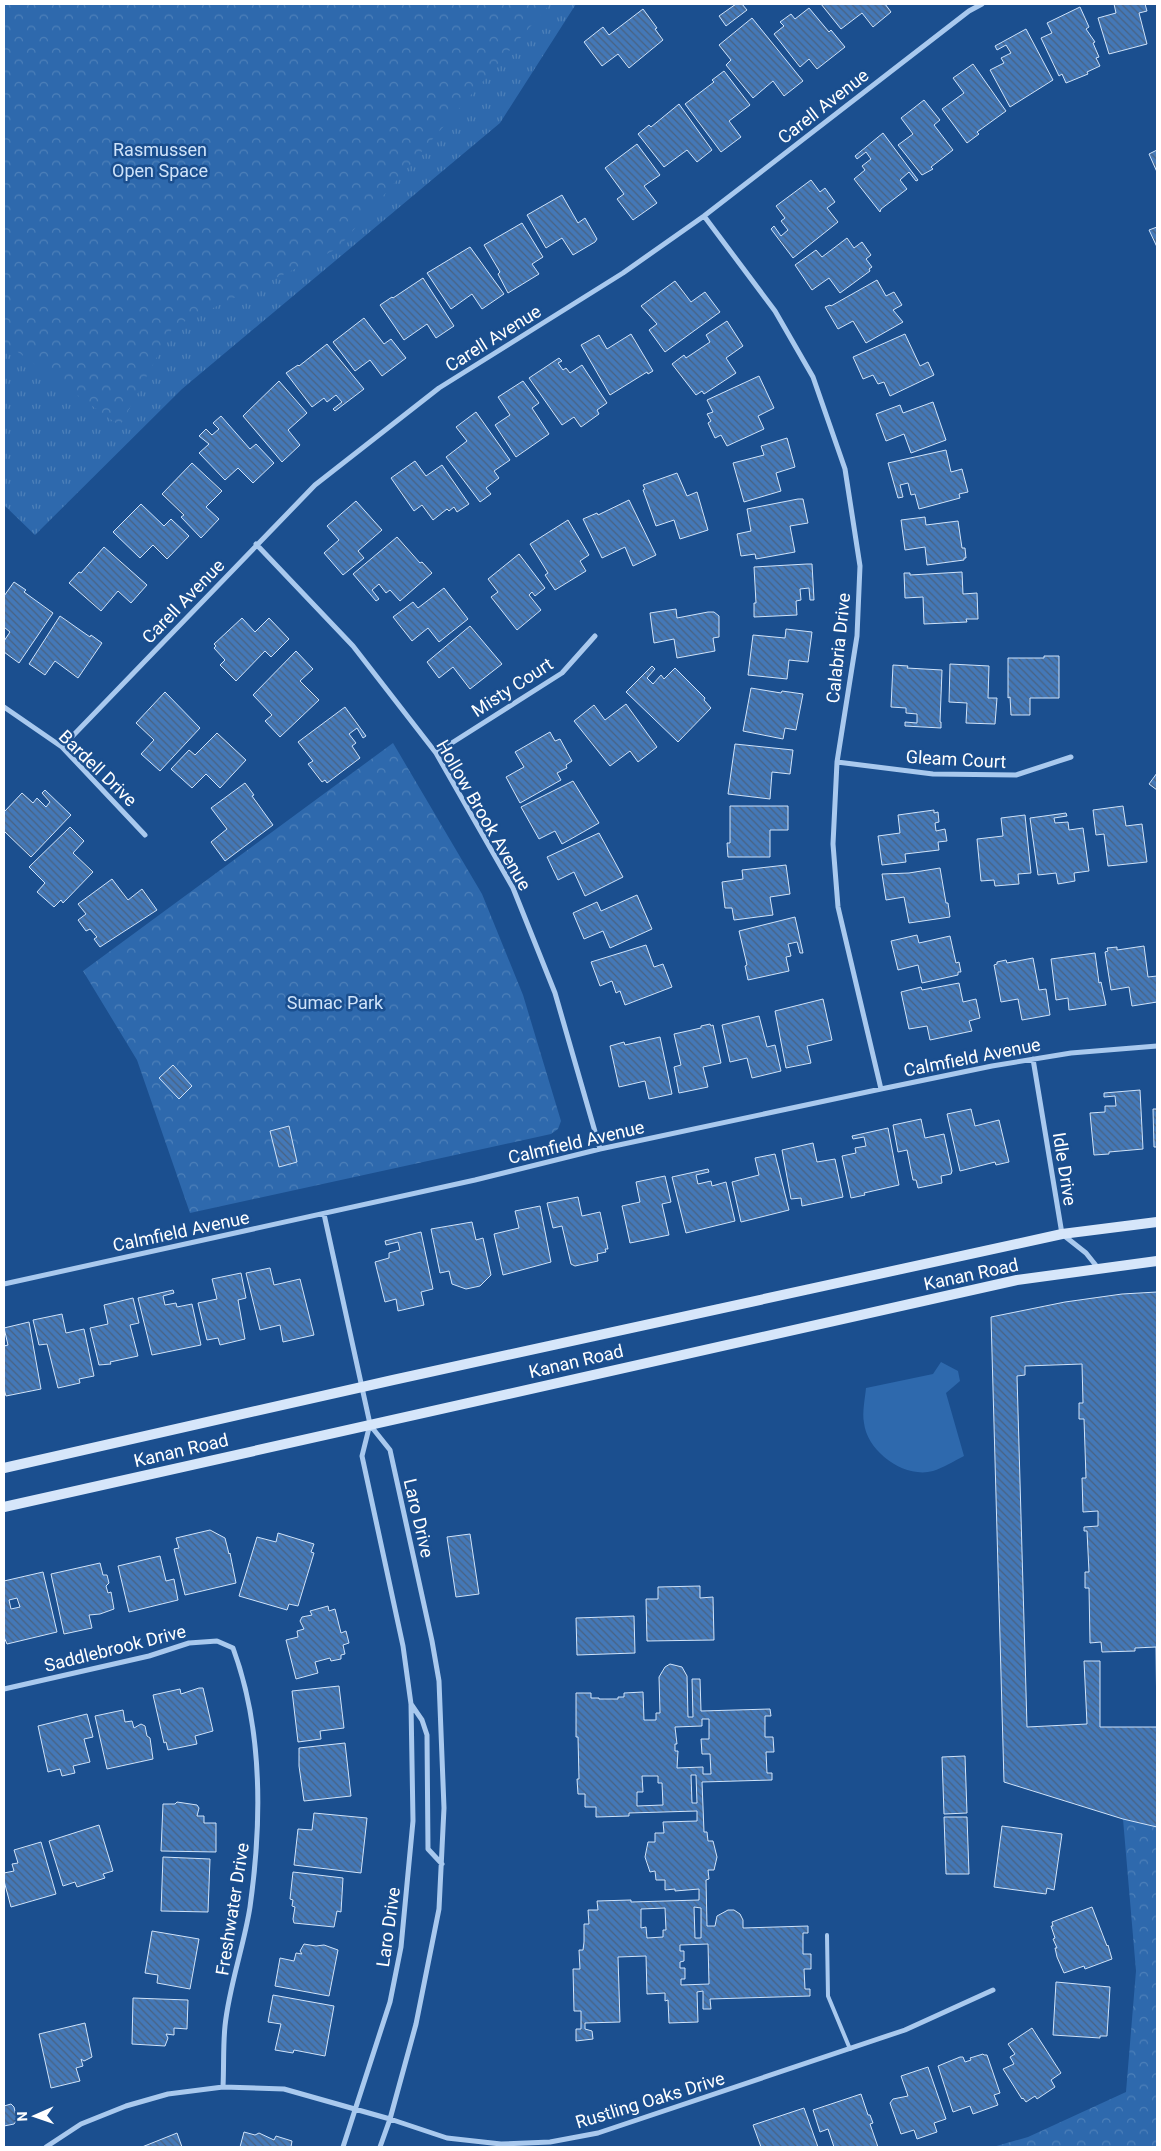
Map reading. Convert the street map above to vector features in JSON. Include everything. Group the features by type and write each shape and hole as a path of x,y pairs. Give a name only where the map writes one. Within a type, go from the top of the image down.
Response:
{"main road":[{"name":"Kanan Road","path":"4,1468 1062,1234 1157,1222"},
{"name":"Kanan Road","path":"4,1507 1017,1280 1157,1261"}],"street":[{"name":"Carell Avenue","path":"62,747 315,485 438,388 623,273 704,216 969,11 982,4"},
{"name":"Calabria Drive","path":"704,216 775,311 813,377 845,469 860,575 857,636 837,762 833,844 838,907 881,1088"},
{"name":"Hollow Brook Avenue","path":"256,544 354,646 436,753 512,888 555,993 600,1149"},
{"name":"Misty Court","path":"436,753 562,673 595,636"},
{"name":"Bardell Drive","path":"4,707 62,747 145,835"},
{"name":"Gleam Court","path":"837,762 933,774 1016,776 1071,756"},
{"name":"Calmfield Avenue","path":"4,1284 475,1180 600,1149 881,1088 1033,1059 1096,1050 1157,1046"},
{"name":"Idle Drive","path":"1033,1059 1062,1234"},
{"name":"Laro Drive","path":"324,1214 370,1424 390,1450 434,1649 439,1681 444,1808 440,1909 416,2024 390,2119 380,2147"},
{"path":"1062,1234 1086,1253 1098,1268"},
{"name":"Laro Drive","path":"344,2147 390,2002 401,1947 413,1821 411,1704 403,1646 362,1456 370,1424"},
{"name":"Saddlebrook Drive","path":"4,1689 149,1656 189,1643 217,1641 233,1648"},
{"name":"Freshwater Drive","path":"223,2087 225,2025 250,1908 257,1841 257,1777 250,1714 242,1672 233,1648"},
{"name":"Laro Drive","path":"411,1704 422,1720 427,1736 428,1849 442,1864"},
{"name":"Rustling Oaks Drive","path":"46,2147 81,2124 126,2106 168,2094 223,2087 284,2089 390,2119 447,2138 501,2144 550,2142 598,2133 850,2049 905,2030 993,1990"}],"lane":[{"path":"827,1935 828,1996 850,2049"}],"green space":[{"name":"Rasmussen Open Space","path":"4,4 576,4 500,123 182,389 35,535 4,505"},
{"name":"Rasmussen Open Space","path":"4,4 550,4 337,249 173,327 120,426 4,342"},
{"name":"Sumac Park","path":"393,743 482,894 523,995 561,1121 558,1129 551,1134 190,1213 137,1060 83,971"},
{"path":"941,1362 958,1371 960,1381 946,1393 964,1456 933,1471 910,1471 899,1467 889,1460 872,1443 863,1419 866,1388 933,1374"},
{"path":"1123,1819 1157,1827 1157,2147 993,2147 1028,2137 1126,2092 1136,1971"}],"building":[{"path":"736,4 742,4 747,10 726,26 719,16"},
{"path":"821,4 885,4 891,12 873,27 862,13 841,29"},
{"path":"1114,4 1145,4 1147,11 1139,13 1147,44 1109,54 1098,18 1116,13"},
{"path":"1080,7 1089,27 1086,29 1095,42 1093,43 1099,57 1096,58 1100,66 1087,72 1088,74 1066,83 1062,74 1059,76 1041,38 1052,33 1047,23"},
{"path":"809,8 829,32 831,30 845,47 817,69 809,59 800,67 774,34 784,26 780,22 791,14 795,19"},
{"path":"643,9 663,40 629,68 618,54 602,66 584,42 603,27 609,35"},
{"path":"752,18 803,81 784,96 773,81 753,98 726,65 731,60 719,45"},
{"path":"1026,29 1053,80 1010,107 990,70 1004,63 1001,58 1011,53 1006,45 997,50 995,46"},
{"path":"973,64 1006,111 977,132 979,134 967,143 942,109 964,93 953,78"},
{"path":"724,71 750,105 729,121 741,137 721,152 685,104 714,82 712,80"},
{"path":"924,100 940,120 934,125 953,150 931,167 933,169 922,175 898,145 913,134 901,118"},
{"path":"679,104 712,150 697,162 687,150 664,167 638,134 649,125 651,127"},
{"path":"883,133 918,180 916,181 909,172 900,180 907,189 881,209 880,212 854,179 865,170 862,166 871,159 866,152 857,159 855,156"},
{"path":"637,144 660,175 644,186 657,203 633,220 617,199 624,194 605,168"},
{"path":"1157,150 1157,172 1149,154"},
{"path":"811,180 820,192 825,188 835,202 827,208 838,222 793,258 771,229 774,226 781,236 788,230 781,221 785,218 776,206"},
{"path":"562,195 578,223 585,218 597,239 573,255 562,238 546,248 527,215"},
{"path":"522,223 543,257 532,264 539,274 508,293 498,274 500,272 484,245"},
{"path":"1157,227 1157,247 1149,230"},
{"path":"847,238 854,248 862,242 871,255 866,259 872,267 869,269 870,271 840,293 829,278 812,290 795,265 816,250 822,257"},
{"path":"470,247 504,294 482,309 472,294 451,309 427,273"},
{"path":"423,278 454,326 436,338 427,324 404,340 380,305"},
{"path":"877,280 886,296 894,292 902,305 893,310 903,322 866,343 853,321 838,329 825,307 831,306"},
{"path":"675,281 691,302 705,292 720,312 665,352 649,330 657,324 641,306"},
{"path":"364,318 384,344 391,339 406,358 382,376 370,360 355,371 333,342"},
{"path":"727,321 743,346 726,358 736,373 704,394 702,391 696,395 672,364 684,355 686,358 710,342 706,335"},
{"path":"631,334 653,371 648,374 647,372 610,395 581,345 599,335 607,349"},
{"path":"905,334 920,366 928,362 934,375 890,396 884,382 878,384 873,375 863,379 853,357"},
{"path":"327,344 364,389 335,411 333,409 342,402 336,395 327,402 324,398 312,407 286,373 299,366"},
{"path":"559,358 562,361 558,363 563,370 566,368 570,373 582,365 607,403 597,410 599,414 581,427 574,417 562,425 529,378"},
{"path":"759,376 774,408 758,416 764,429 727,446 721,435 715,438 708,423 711,421 707,414 713,412 707,400"},
{"path":"279,381 307,413 288,430 300,445 282,462 243,416"},
{"path":"523,381 539,403 532,408 549,434 516,457 495,425 510,415 498,397"},
{"path":"933,402 946,440 911,453 904,434 886,441 876,414 900,405 903,413"},
{"path":"476,412 510,460 494,471 499,478 486,488 491,494 480,502 446,457 467,441 456,427"},
{"path":"221,416 250,449 256,444 274,463 253,483 238,468 225,480 199,453 209,444 199,436 206,429 212,435 219,429 213,423"},
{"path":"787,438 795,467 776,473 781,491 744,502 733,463 764,455 761,446"},
{"path":"946,450 951,472 962,469 968,492 959,494 960,498 919,509 915,494 911,495 908,483 900,485 903,497 898,498 888,463"},
{"path":"415,461 426,476 442,465 469,504 457,512 454,507 449,511 447,509 433,520 422,505 414,511 391,478"},
{"path":"192,463 222,491 206,507 219,519 201,538 181,517 184,515 162,494"},
{"path":"677,473 687,496 697,492 708,530 680,539 674,520 656,526 643,490 645,489 643,485"},
{"path":"803,499 808,523 790,526 795,552 756,559 755,554 741,556 737,534 751,531 747,509"},
{"path":"629,500 656,555 633,566 625,547 602,558 583,519 597,513 598,515"},
{"path":"356,501 382,530 358,551 364,558 343,575 324,553 339,540 327,526"},
{"path":"141,504 164,526 171,519 189,536 167,559 153,545 140,558 113,532"},
{"path":"925,517 926,525 958,521 962,548 965,548 966,558 964,560 927,565 925,547 905,550 901,520"},
{"path":"568,520 589,555 580,561 586,571 555,590 545,575 548,573 530,544"},
{"path":"397,537 420,563 422,562 432,573 400,601 390,590 386,593 379,584 372,590 379,599 376,601 353,574"},
{"path":"104,547 147,585 131,603 118,591 101,611 69,583 79,572 81,573"},
{"path":"519,554 545,588 535,596 532,592 529,595 541,610 517,630 491,597 498,592 488,579"},
{"path":"812,564 814,600 810,600 809,588 800,589 801,600 796,601 797,615 754,617 754,603 756,603 754,567"},
{"path":"962,572 963,594 977,593 978,619 966,619 967,622 924,624 923,597 905,598 904,573 910,573 910,575"},
{"path":"14,582 26,590 24,592 53,613 19,663 4,652 4,641 10,632 4,627 4,596"},
{"path":"444,588 468,619 439,642 428,628 412,641 393,617 413,602 418,608"},
{"path":"676,609 677,618 708,612 714,612 719,616 719,637 713,638 715,651 677,658 674,639 654,643 650,613"},
{"path":"60,616 102,643 78,678 55,661 45,675 29,664"},
{"path":"242,618 255,632 269,618 289,639 271,657 265,651 236,681 220,665 225,660 214,648 216,646 214,644"},
{"path":"470,626 502,664 470,689 453,667 439,678 427,662"},
{"path":"786,629 812,632 808,662 789,660 787,679 748,675 753,635 785,638"},
{"path":"296,651 313,669 300,681 319,700 280,737 265,721 272,715 253,695"},
{"path":"1044,656 1059,656 1059,698 1030,698 1030,715 1011,715 1010,697 1008,698 1008,658 1044,658"},
{"path":"950,664 989,666 988,698 997,698 995,724 966,723 967,703 949,702"},
{"path":"893,665 908,666 907,668 942,670 941,728 905,726 905,722 917,723 917,714 906,713 906,708 891,707"},
{"path":"652,666 655,669 647,678 653,684 661,675 664,679 675,668 705,698 704,700 711,708 678,742 626,692"},
{"path":"751,688 781,693 782,691 803,694 796,730 785,728 783,739 743,731"},
{"path":"165,692 200,728 160,771 141,754 154,740 136,723"},
{"path":"626,704 657,747 638,762 630,751 610,766 574,721 594,705 605,720"},
{"path":"345,707 366,736 363,738 357,728 349,734 356,743 352,746 360,758 327,783 325,780 322,782 308,764 313,761 298,742"},
{"path":"550,732 555,741 560,739 572,761 566,765 567,768 557,773 561,780 520,803 506,777 524,767 515,752"},
{"path":"217,733 246,760 220,788 206,774 192,788 171,769 189,750 195,755"},
{"path":"735,744 793,750 790,774 772,772 770,799 728,794"},
{"path":"1157,773 1157,790 1149,784"},
{"path":"573,781 599,823 562,844 555,831 539,839 521,807"},
{"path":"245,783 273,825 225,861 211,842 227,829 211,808"},
{"path":"45,790 71,815 31,857 4,833 4,812 22,793 33,803 37,798 46,807 50,802 42,793"},
{"path":"730,806 788,806 788,830 770,830 770,857 728,857 727,843 730,843"},
{"path":"1123,806 1126,826 1142,824 1147,862 1108,866 1104,834 1096,835 1093,810"},
{"path":"934,810 934,813 938,812 939,822 935,823 936,831 945,829 947,841 938,842 939,850 905,854 906,862 882,865 878,836 900,833 898,815"},
{"path":"1066,813 1067,816 1054,818 1055,823 1068,822 1069,830 1083,828 1089,871 1074,873 1075,881 1058,884 1056,873 1038,875 1030,818"},
{"path":"1025,815 1031,873 1018,874 1019,884 995,886 994,880 981,881 977,839 1003,836 1001,818"},
{"path":"70,827 84,841 73,853 93,872 63,903 61,900 54,907 37,892 45,883 29,867"},
{"path":"599,833 623,877 585,896 574,872 558,880 547,857"},
{"path":"786,865 790,894 770,897 773,915 734,920 732,908 725,908 722,882 743,879 742,870"},
{"path":"940,868 950,917 909,923 904,897 886,900 882,874 909,873"},
{"path":"112,879 128,900 142,889 157,910 100,947 94,939 97,937 90,929 86,931 78,920 86,914 78,904"},
{"path":"637,895 652,929 610,948 603,931 584,939 573,913 597,902 601,911"},
{"path":"795,917 803,953 800,953 797,942 788,944 791,956 786,957 789,971 748,980 745,966 747,965 739,931"},
{"path":"917,935 919,943 950,936 956,963 959,962 961,972 958,972 958,975 922,983 918,965 898,970 891,941"},
{"path":"646,945 654,967 663,964 672,987 625,1005 620,991 616,993 612,981 600,986 591,962"},
{"path":"1144,946 1148,977 1157,976 1157,1002 1132,1006 1129,987 1111,990 1105,952 1108,951 1107,948 1117,947 1117,950"},
{"path":"1095,953 1099,983 1101,982 1106,1005 1069,1010 1068,998 1056,1000 1051,959"},
{"path":"1033,958 1039,990 1046,989 1050,1015 1022,1020 1018,999 1001,1002 994,965 997,962 1006,960 1007,963"},
{"path":"959,983 963,1002 976,999 980,1018 969,1021 972,1031 930,1040 927,1026 909,1029 901,992 921,987 922,990"},
{"path":"823,999 832,1040 807,1046 811,1063 786,1068 775,1011"},
{"path":"759,1016 767,1047 775,1045 781,1071 752,1078 747,1058 730,1062 722,1025"},
{"path":"710,1024 711,1026 713,1025 721,1063 703,1067 708,1087 679,1093 674,1067 681,1065 674,1034"},
{"path":"660,1037 672,1094 649,1099 645,1081 619,1087 610,1046 624,1042 625,1045"},
{"path":"173,1065 192,1086 179,1099 159,1078"},
{"path":"1140,1090 1143,1149 1094,1155 1090,1113 1105,1112 1105,1106 1116,1106 1115,1096 1104,1097 1104,1093"},
{"path":"971,1109 975,1126 999,1120 1009,1162 996,1165 995,1162 960,1171 947,1114"},
{"path":"1153,1109 1157,1109 1157,1147 1154,1147"},
{"path":"921,1119 925,1138 944,1134 952,1171 951,1174 941,1176 942,1183 918,1188 916,1180 913,1180 907,1150 898,1152 893,1125"},
{"path":"289,1126 297,1162 279,1167 270,1131"},
{"path":"888,1128 899,1185 851,1198 842,1156 856,1153 855,1148 866,1146 864,1137 853,1139 852,1136"},
{"path":"813,1143 817,1162 835,1159 843,1197 802,1206 801,1198 791,1199 782,1150"},
{"path":"775,1154 789,1210 741,1222 732,1182 759,1175 755,1158"},
{"path":"708,1169 709,1172 696,1175 698,1184 711,1181 712,1186 726,1182 735,1221 686,1233 672,1177"},
{"path":"665,1176 671,1202 662,1204 669,1235 630,1243 622,1206 640,1202 636,1182"},
{"path":"578,1197 582,1216 600,1212 608,1249 605,1249 606,1252 597,1254 598,1261 575,1266 571,1264 562,1226 553,1228 547,1203"},
{"path":"540,1206 551,1262 503,1275 494,1234 519,1228 515,1211"},
{"path":"472,1222 476,1240 483,1238 491,1275 480,1286 466,1289 452,1284 449,1271 440,1273 431,1229"},
{"path":"421,1232 433,1289 421,1292 424,1305 398,1311 396,1299 385,1302 375,1262 389,1258 389,1253 400,1250 398,1242 386,1245 385,1241"},
{"path":"270,1268 274,1285 300,1279 314,1335 283,1342 280,1325 260,1330 246,1273"},
{"path":"241,1273 246,1298 238,1300 245,1339 220,1345 218,1338 207,1340 198,1303 217,1299 212,1279"},
{"path":"173,1290 174,1293 163,1296 165,1305 176,1303 177,1307 192,1304 201,1345 152,1355 138,1298"},
{"path":"1157,1292 1157,1827 1123,1819 1004,1782 991,1317 1065,1302 1122,1294"},
{"path":"133,1298 139,1323 130,1325 138,1356 110,1362 111,1364 99,1365 90,1328 108,1324 104,1305"},
{"path":"62,1314 66,1333 84,1329 94,1376 79,1379 80,1383 58,1388 47,1344 39,1345 33,1320"},
{"path":"29,1322 41,1389 6,1396 4,1389 4,1346 8,1345 4,1328"},
{"path":"1082,1364 1083,1403 1079,1403 1079,1419 1084,1419 1086,1478 1082,1478 1083,1512 1098,1511 1098,1526 1084,1527 1084,1531 1087,1531 1089,1572 1085,1572 1085,1588 1089,1588 1090,1643 1101,1642 1102,1652 1135,1651 1135,1648 1156,1647 1157,1727 1100,1727 1100,1661 1084,1661 1087,1724 1027,1727 1017,1376 1025,1375 1025,1366"},
{"path":"210,1530 225,1538 236,1583 185,1595 174,1549 179,1548 176,1538"},
{"path":"278,1533 314,1544 311,1552 314,1553 298,1606 289,1604 287,1610 239,1596 257,1537 276,1542"},
{"path":"470,1534 479,1594 456,1597 447,1537"},
{"path":"160,1556 166,1581 174,1579 178,1600 129,1612 118,1566"},
{"path":"100,1563 103,1575 107,1575 109,1583 106,1586 108,1593 111,1592 114,1609 100,1614 89,1615 92,1628 64,1634 51,1574"},
{"path":"43,1572 57,1632 7,1644 4,1637 4,1581","holes":["17,1598 20,1607 11,1609 9,1600"]},
{"path":"700,1586 700,1598 713,1597 714,1640 647,1641 646,1599 658,1599 658,1587"},
{"path":"328,1606 329,1611 335,1609 341,1633 346,1631 349,1643 343,1645 345,1654 341,1655 341,1659 331,1661 330,1658 315,1662 318,1673 296,1679 286,1640 298,1637 297,1631 304,1629 300,1621 302,1617 312,1615 310,1611"},
{"path":"634,1616 635,1653 577,1655 576,1618"},
{"path":"670,1664 682,1667 687,1676 688,1717 693,1717 692,1679 700,1679 701,1711 770,1709 771,1716 765,1716 765,1737 773,1737 774,1752 766,1752 767,1773 772,1773 772,1780 702,1782 704,1832 707,1832 708,1841 713,1841 717,1857 714,1870 708,1870 709,1879 706,1880 707,1926 715,1926 717,1916 728,1910 734,1910 740,1914 743,1920 743,1928 808,1926 808,1933 803,1933 803,1954 811,1954 811,1969 804,1969 805,1989 810,1989 810,1996 710,1999 711,2009 703,2009 703,1991 697,1992 698,2022 669,2023 668,2000 665,2001 665,1993 647,1994 646,1956 618,1957 620,2022 585,2023 585,2029 592,2031 593,2039 576,2041 576,2029 581,2029 581,2011 574,2011 573,1969 580,1969 579,1950 583,1950 584,1924 589,1924 588,1910 598,1910 597,1901 699,1900 699,1889 665,1890 665,1880 656,1880 655,1871 650,1872 645,1857 648,1842 655,1842 655,1833 664,1833 663,1822 697,1821 697,1811 629,1813 629,1816 596,1817 596,1807 585,1807 585,1794 578,1794 576,1693 591,1693 591,1698 618,1699 618,1697 624,1697 624,1693 643,1692 644,1720 656,1720 656,1713 660,1713 659,1677 665,1667","holes":["702,1719 709,1719 709,1739 701,1739 702,1754 710,1754 711,1774 703,1774 703,1767 677,1768 678,1751 675,1751 675,1744 677,1744 675,1727 702,1726","691,1775 696,1775 697,1803 692,1803","642,1776 658,1776 658,1783 662,1783 663,1805 637,1806 637,1792 643,1792","694,1907 701,1908 701,1938 695,1938","665,1908 666,1930 663,1930 663,1937 647,1938 646,1927 641,1928 641,1909","708,1944 709,1984 681,1985 681,1979 685,1979 685,1968 680,1968 680,1962 684,1961 684,1951 680,1951 680,1945"]},
{"path":"339,1686 344,1728 320,1731 321,1739 298,1742 292,1691"},
{"path":"203,1688 213,1731 195,1736 197,1744 168,1750 166,1742 164,1743 153,1695 180,1689 181,1694"},
{"path":"123,1710 125,1722 132,1721 134,1728 141,1724 145,1726 147,1736 150,1738 153,1759 107,1769 95,1716"},
{"path":"87,1714 93,1737 84,1739 90,1762 73,1766 75,1773 62,1776 60,1769 48,1772 38,1726"},
{"path":"345,1743 351,1796 304,1801 299,1766 299,1748"},
{"path":"965,1756 967,1813 944,1814 942,1757"},
{"path":"177,1802 197,1805 199,1808 197,1816 204,1816 204,1823 216,1823 216,1852 161,1851 163,1804 175,1804"},
{"path":"314,1813 367,1818 361,1873 294,1865 298,1829 312,1830"},
{"path":"944,1817 967,1817 969,1874 946,1874"},
{"path":"99,1825 113,1871 103,1874 105,1878 77,1887 75,1882 63,1886 49,1841"},
{"path":"1002,1826 1062,1834 1054,1890 1047,1888 1046,1894 994,1887"},
{"path":"41,1842 56,1894 11,1907 4,1881 4,1873 14,1871 12,1864 18,1863 14,1850"},
{"path":"163,1857 210,1859 208,1912 161,1911"},
{"path":"293,1872 343,1878 341,1912 337,1911 334,1927 294,1923 295,1907 292,1906 293,1900 290,1899"},
{"path":"1092,1907 1112,1959 1085,1969 1084,1966 1064,1973 1057,1957 1055,1948 1057,1948 1051,1926 1053,1926 1052,1922"},
{"path":"152,1931 199,1939 190,1989 157,1983 158,1975 145,1973"},
{"path":"304,1944 324,1945 338,1950 329,1996 275,1986 280,1958 294,1961 296,1953 302,1954 300,1951"},
{"path":"1056,1982 1110,1987 1107,2036 1100,2036 1100,2038 1053,2035"},
{"path":"273,1995 334,2006 325,2056 294,2050 293,2053 275,2050 281,2024 268,2022"},
{"path":"133,1998 188,2000 187,2029 174,2028 174,2035 166,2034 168,2038 165,2046 132,2044"},
{"path":"85,2023 92,2057 84,2061 81,2059 83,2066 76,2068 80,2081 51,2088 39,2034"},
{"path":"1032,2028 1061,2073 1051,2080 1055,2087 1037,2099 1035,2096 1026,2102 1022,2099 1003,2069 1014,2064 1010,2057 1015,2054 1008,2044"},
{"path":"983,2054 987,2055 1000,2093 994,2095 998,2105 973,2114 970,2106 953,2112 938,2066 960,2057 963,2057 965,2062 971,2060 970,2058"},
{"path":"928,2067 946,2119 934,2123 937,2132 917,2139 914,2130 901,2134 890,2103 893,2099 908,2096 901,2076"},
{"path":"861,2094 868,2115 870,2115 873,2123 870,2124 878,2147 834,2147 828,2129 820,2132 813,2110"},
{"path":"11,2104 14,2107 17,2120 14,2124 4,2126 4,2106"},
{"path":"804,2108 818,2147 761,2147 753,2125"},
{"path":"244,2132 255,2135 259,2133 274,2140 276,2136 292,2141 291,2147 240,2147"},
{"path":"177,2133 182,2147 142,2147"}]}
